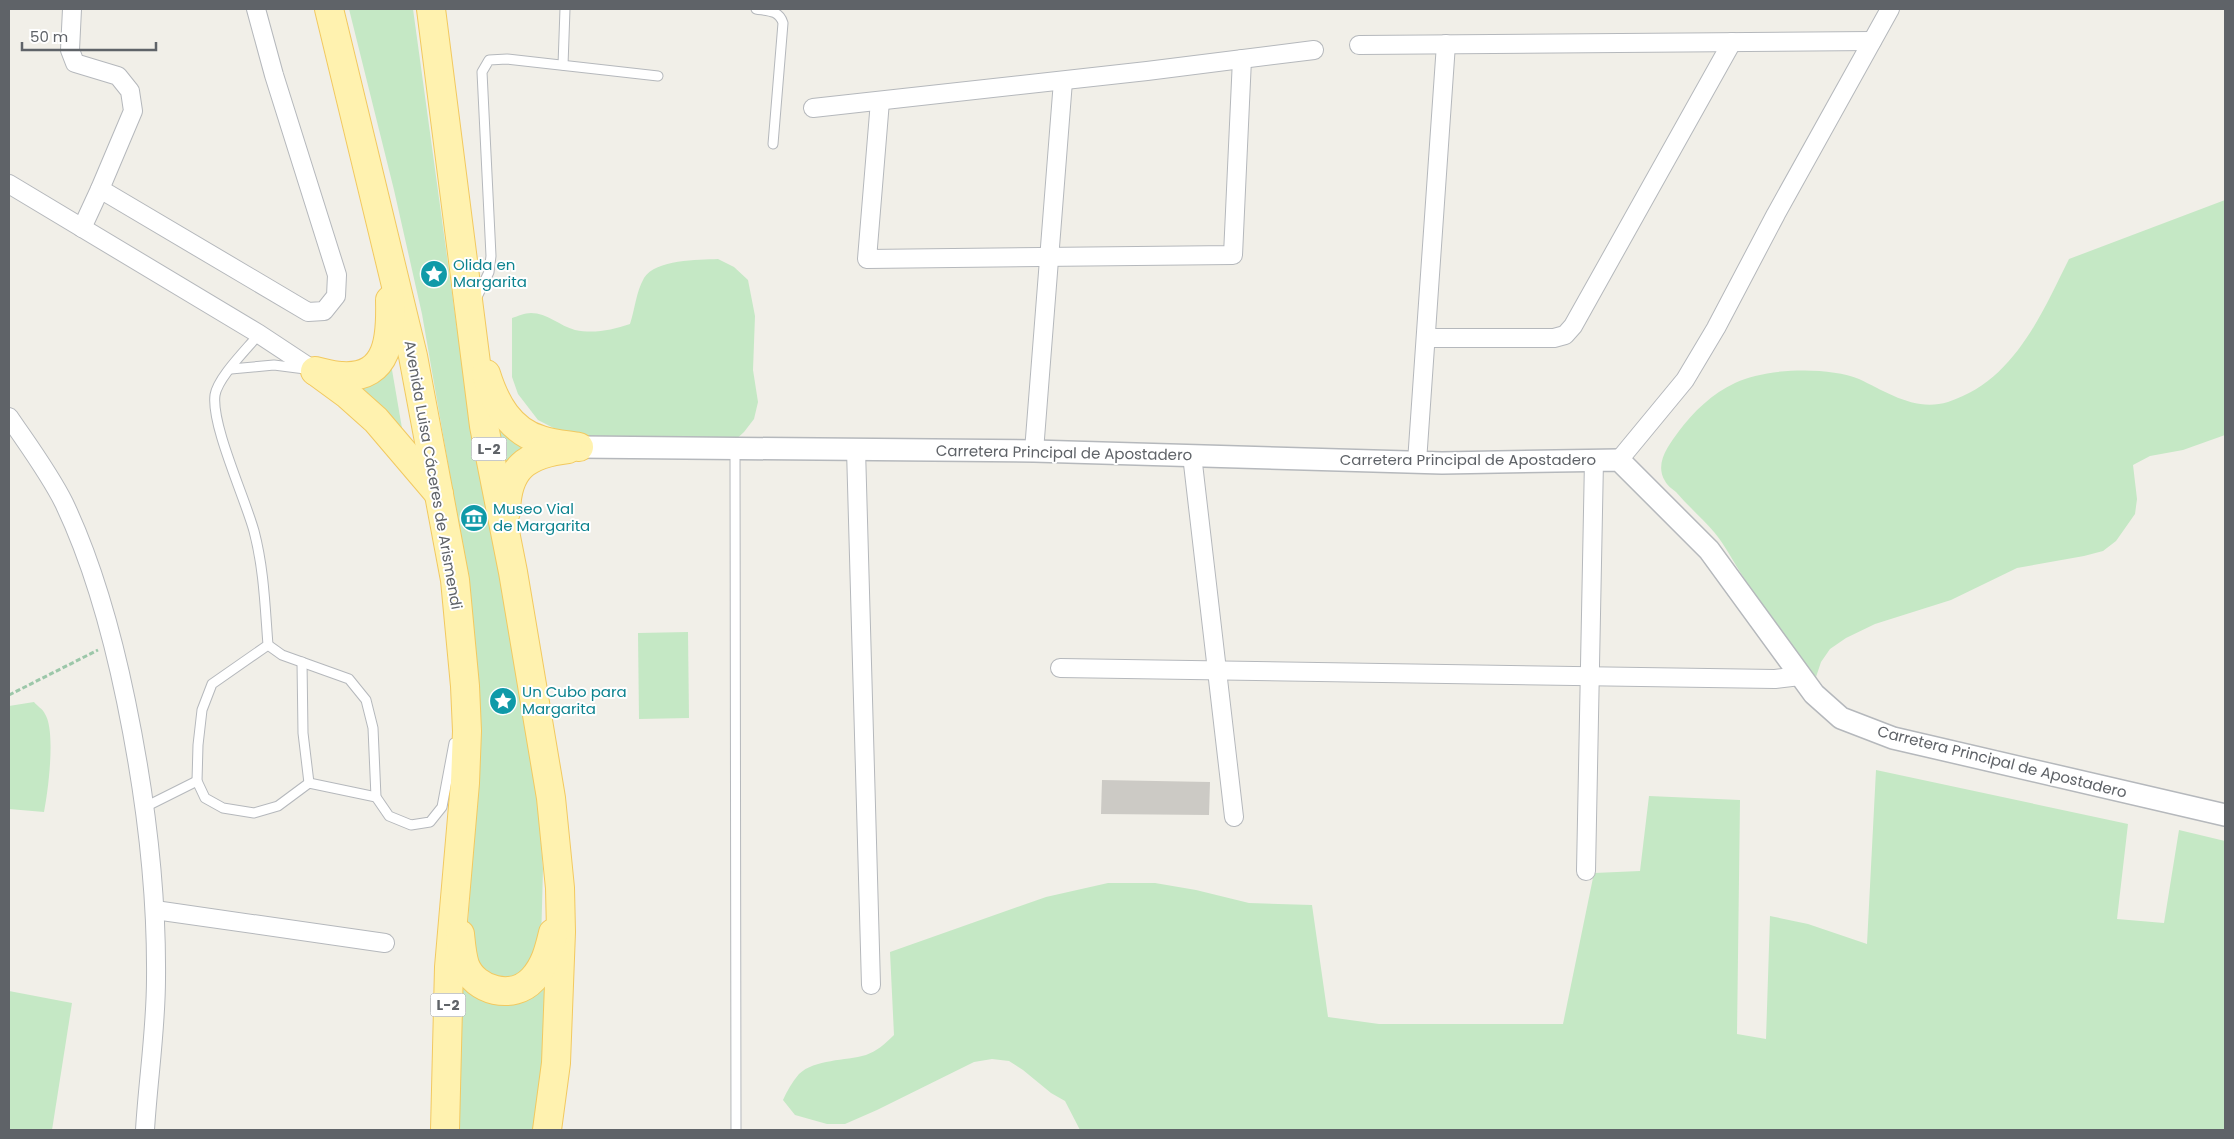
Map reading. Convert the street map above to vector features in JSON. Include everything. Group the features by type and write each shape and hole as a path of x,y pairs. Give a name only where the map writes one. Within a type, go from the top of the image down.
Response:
{"main road":[{"name":"Avenida Luisa Cáceres de Arismendi","path":"329,9 413,356 455,580 465,686 467,731 465,783 449,967 444,1130"},
{"name":"L-2","path":"431,9 484,426 529,664 551,798 560,888 561,932 559,1022 556,1064 547,1130"},
{"path":"315,371 341,376 359,375 368,372 378,363 387,349 390,321 389,253"},
{"path":"470,321 489,384 511,423 541,440 579,447"},
{"path":"315,371 348,394 376,420 440,495"},
{"path":"505,535 506,501 514,472 527,460 547,451 579,447"},
{"path":"456,880 465,966 475,980 490,989 504,992 518,989 532,981 542,969 555,925 560,888"}],"street":[{"path":"72,9 70,50 75,63 118,76 130,91 133,111 82,228"},
{"path":"100,189 308,312 324,311 336,296 337,275 274,76 256,9"},
{"path":"1619,460 1685,380 1716,328 1776,214 1890,9"},
{"path":"1359,45 1872,41"},
{"path":"1426,338 1554,338 1565,335 1573,326 1732,42"},
{"path":"1417,462 1446,44"},
{"path":"813,108 1064,81 1314,50"},
{"path":"880,101 867,259 1233,256 1242,59"},
{"path":"1034,451 1064,81"},
{"path":"9,184 259,334 315,371"},
{"path":"9,417 39,461 63,502 90,567 114,642 134,742 145,808 154,882 155,910 156,981 145,1130"},
{"name":"Carretera Principal de Apostadero","path":"579,447 1034,451 1417,462 1619,460 1709,550 1814,694 1841,718 1892,738 2225,815"},
{"path":"856,448 871,985"},
{"path":"1192,455 1234,817"},
{"path":"1586,871 1594,460"},
{"path":"1060,668 1775,679 1800,676"},
{"path":"155,910 385,943"}],"lane":[{"path":"563,65 565,9"},
{"path":"756,9 774,12 781,16 783,23 773,144"},
{"path":"470,321 489,272 491,256 482,72 489,60 507,59 658,76"},
{"path":"259,334 217,385 215,408 226,450 242,490 262,566 268,645"},
{"path":"231,369 274,365 315,371"},
{"path":"735,448 736,1130"},
{"path":"268,645 282,655 349,679 366,700 373,728 376,797 389,816 412,825 430,822 442,807 465,686"},
{"path":"268,645 212,684 202,710 198,745 197,781 205,798 223,808 254,813 278,806 309,783 376,797"},
{"path":"302,662 302,733 309,783"},
{"path":"145,808 197,781"}],"path":[{"path":"9,695 114,642"}],"green space":[{"name":"Museo Vial de Margarita","path":"349,9 413,9 457,329 537,793 543,869 541,943 520,979 487,979 469,946 468,923 481,716 471,596 422,314 394,190"},
{"path":"2225,200 2225,435 2183,450 2150,456 2133,465 2137,499 2135,514 2116,541 2103,551 2017,568 1951,600 1875,624 1846,638 1830,649 1821,662 1816,677 1805,676 1722,542 1665,481 1661,468 1664,454 1675,436 1691,417 1711,398 1735,383 1763,374 1797,370 1846,375 1913,403 1936,404 1948,402 1971,392 1991,379 2008,362 2023,344 2036,323 2069,259"},
{"path":"718,259 734,267 748,280 755,316 753,370 758,402 754,419 732,443 582,437 567,435 538,420 518,394 512,377 512,318 531,313 537,314 548,317 569,328 589,332 603,331 630,324 639,289 644,278 650,272 667,264 689,260"},
{"path":"391,364 403,434 343,385"},
{"path":"501,430 537,446 506,464 499,433"},
{"path":"688,632 689,718 639,719 638,633"},
{"path":"34,702 45,714 50,734 50,762 44,812 9,809 9,706"},
{"path":"1876,770 2128,824 2117,919 2164,923 2179,830 2225,841 2225,1130 1080,1130 1065,1101 1051,1093 1009,1061 992,1059 974,1062 845,1124 827,1124 795,1115 783,1100 794,1080 806,1069 822,1063 866,1055 881,1047 894,1035 890,952 1046,897 1108,883 1155,883 1196,890 1249,903 1312,905 1328,1017 1379,1024 1563,1024 1594,873 1640,871 1649,796 1740,800 1737,1034 1766,1039 1770,916 1808,924 1867,944"},
{"path":"550,981 537,1130 453,1130 457,984"},
{"path":"9,991 72,1003 52,1130 9,1130"}],"building":[{"path":"1102,780 1210,782 1209,815 1101,814"}],"place":[{"name":"Olida en Margarita","path":"434,274"},
{"name":"Museo Vial de Margarita","path":"474,518"},
{"name":"Un Cubo para Margarita","path":"503,701"}]}
